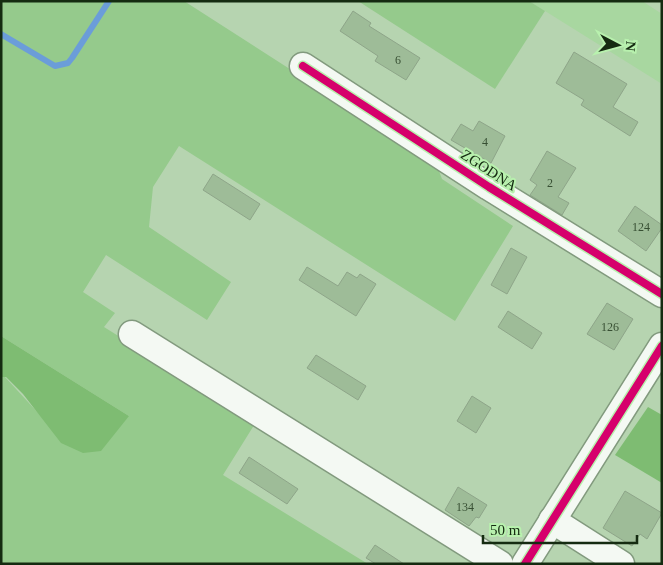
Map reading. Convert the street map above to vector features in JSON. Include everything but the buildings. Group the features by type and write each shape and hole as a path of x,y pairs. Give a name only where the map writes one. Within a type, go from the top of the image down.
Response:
{"street":[{"name":"ZGODNA","path":"303,66 489,187 662,294"},
{"path":"132,334 500,564"},
{"path":"525,564 662,346"},
{"path":"552,520 621,564"}],"shaded area":[{"path":"1,1 184,1 436,163 442,179 513,226 455,321 179,146 153,187 149,227 231,282 207,320 106,255 83,292 115,313 104,327 256,422 223,475 368,564 1,564 1,377 5,377 40,415 129,416 1,336"},
{"path":"358,1 529,1 545,11 495,89"},
{"path":"529,1 642,1 662,14 662,84"},
{"path":"1,336 129,416 101,451 83,453 61,443 23,394 6,377 1,377"},
{"path":"648,407 662,415 662,483 615,455"}],"waterway":[{"path":"1,34 55,66 68,63 109,1"}],"cycle path":[{"path":"303,66 489,187 662,294"},
{"path":"525,564 662,346"}]}
